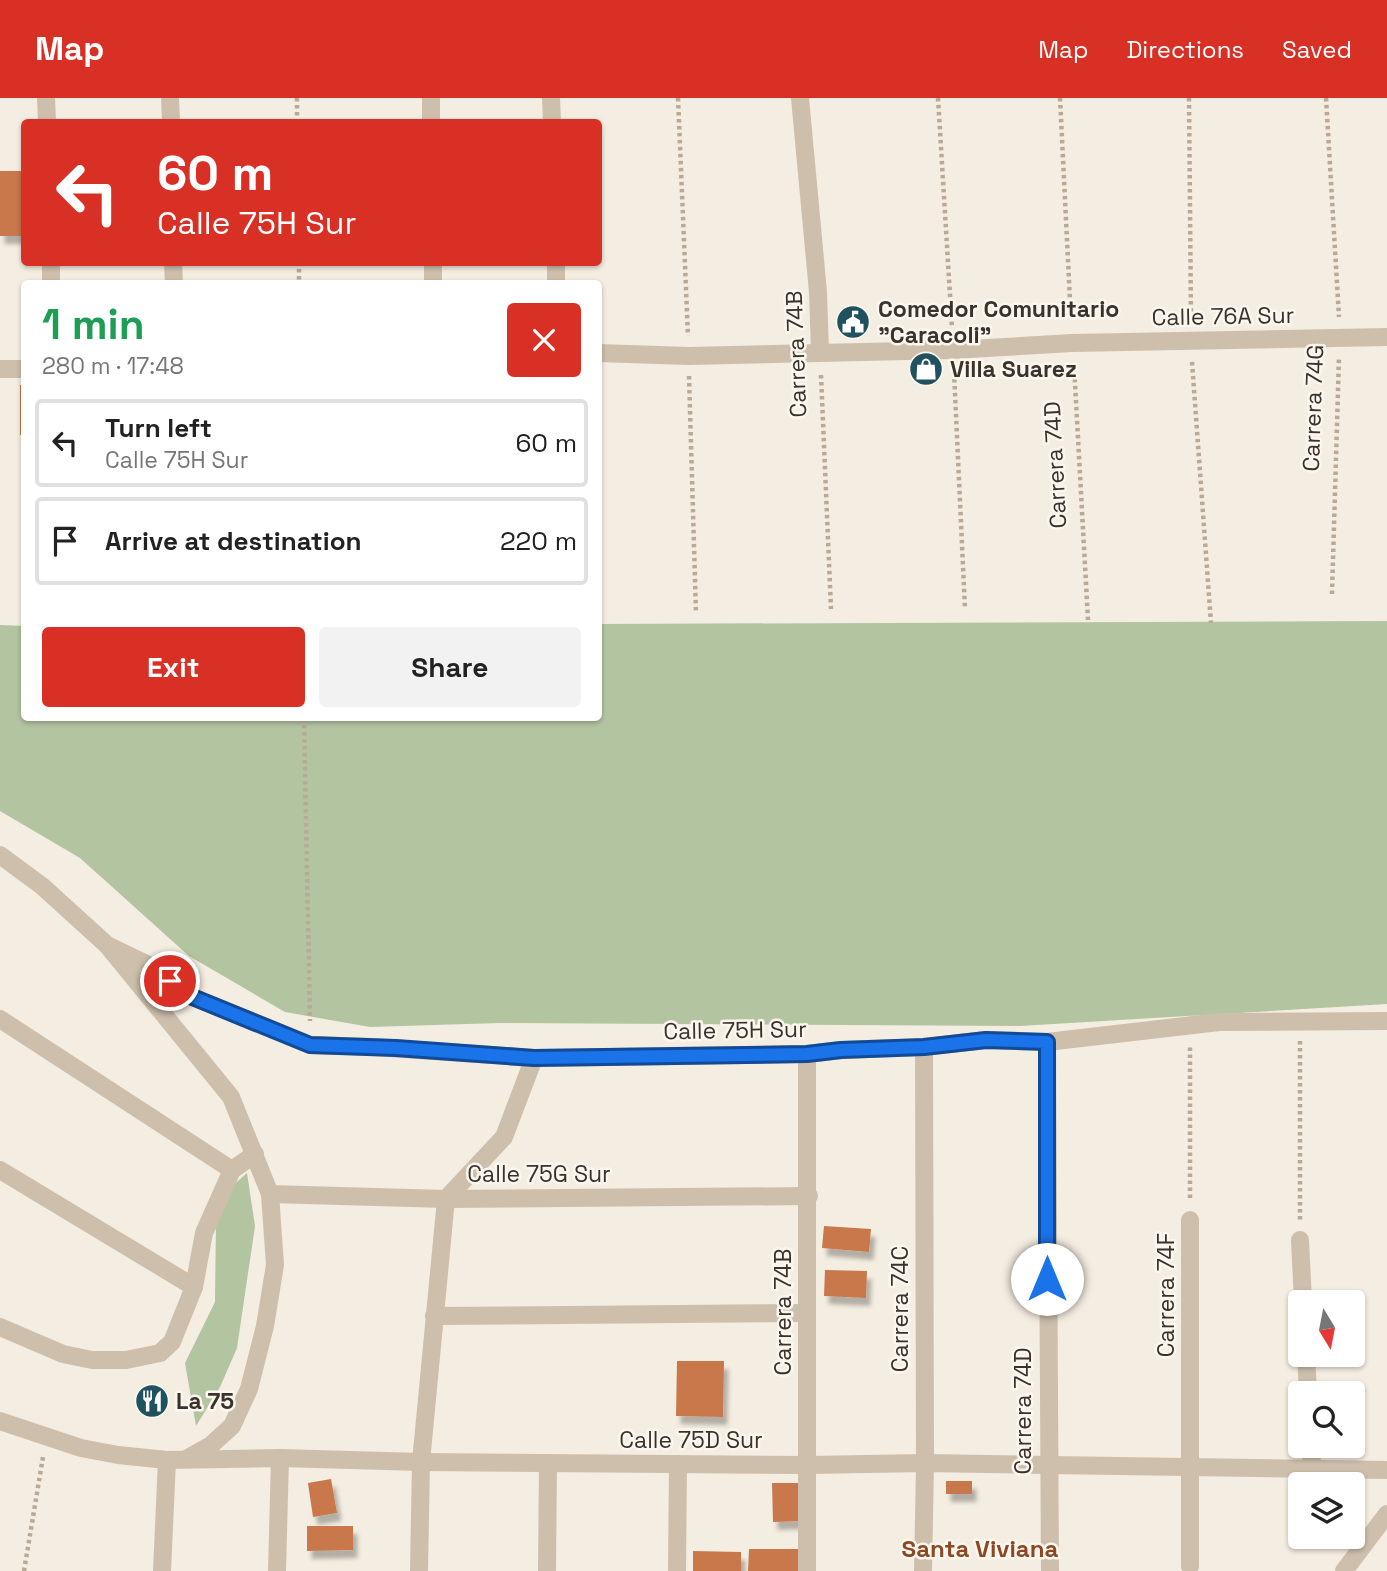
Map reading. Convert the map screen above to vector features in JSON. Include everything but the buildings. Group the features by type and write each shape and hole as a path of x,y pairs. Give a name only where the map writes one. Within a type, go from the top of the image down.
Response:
{"street":[{"path":"46,98 47,119"},
{"path":"170,98 171,119"},
{"path":"430,98 431,119"},
{"path":"551,98 552,119"},
{"name":"Carrera 74B","path":"800,98 818,292 820,352"},
{"name":"Calle 76A Sur","path":"602,353 689,356 953,350 1072,343 1387,337"},
{"path":"0,369 21,369"},
{"path":"0,855 42,886 107,946 231,1097 270,1194 275,1265 265,1326 249,1389 232,1426 211,1445 176,1460 162,1571"},
{"name":"Calle 75H Sur","path":"107,946 151,966 190,996 310,1045 534,1058 807,1054 924,1047 986,1040 1047,1042 1190,1025 1387,1021"},
{"path":"0,1019 232,1170"},
{"name":"Carrera 74D","path":"1047,1042 1050,1571"},
{"name":"Carrera 74C","path":"923,1571 924,1047"},
{"name":"Carrera 74B","path":"807,1054 807,1571"},
{"path":"419,1571 421,1462 446,1199 504,1138 534,1058"},
{"path":"0,1327 63,1354 92,1360 126,1360 160,1353 172,1342 194,1287 204,1233 232,1170 255,1154"},
{"path":"0,1170 194,1287"},
{"name":"Calle 75G Sur","path":"270,1194 446,1199 809,1196"},
{"name":"Carrera 74F","path":"1190,1220 1190,1566"},
{"path":"1300,1240 1303,1290"},
{"path":"433,1316 807,1313"},
{"name":"Calle 75D Sur","path":"0,1422 46,1438 118,1455 176,1460 280,1458 548,1464 1048,1464 1387,1470"},
{"path":"277,1571 280,1458"},
{"path":"1312,1458 1312,1469"},
{"path":"547,1571 548,1464"},
{"path":"677,1571 678,1464"},
{"path":"1344,1571 1387,1514"}],"path":[{"path":"297,98 297,119"},
{"name":"Carrera 74D","path":"1060,98 1088,621"},
{"name":"Carrera 74G","path":"1326,98 1340,339 1332,594"},
{"name":"Carrera 74B","path":"820,352 831,609"},
{"path":"304,721 310,1045"},
{"path":"1300,1021 1300,1240"},
{"name":"Carrera 74F","path":"1190,1025 1190,1220"},
{"path":"24,1571 46,1438"}],"green space":[{"path":"1387,621 1387,1004 1020,1026 499,1023 370,1027 285,1012 189,956 80,858 0,811 0,625 21,626 21,721 602,721 602,624"},
{"path":"247,1173 255,1226 237,1348 220,1387 196,1426 185,1363 215,1302 216,1221 222,1195"}],"place":[{"name":"Comedor Comunitario \"Caracoli\"","path":"853,322"},
{"name":"Villa Suarez","path":"926,369"},
{"name":"La 75","path":"152,1401"}],"district":[{"name":"Santa Viviana","path":"980,1548"}],"route":[{"path":"170,981 190,996 310,1045 534,1058 807,1054 924,1047 986,1040 1047,1042 1047,1279"}]}
